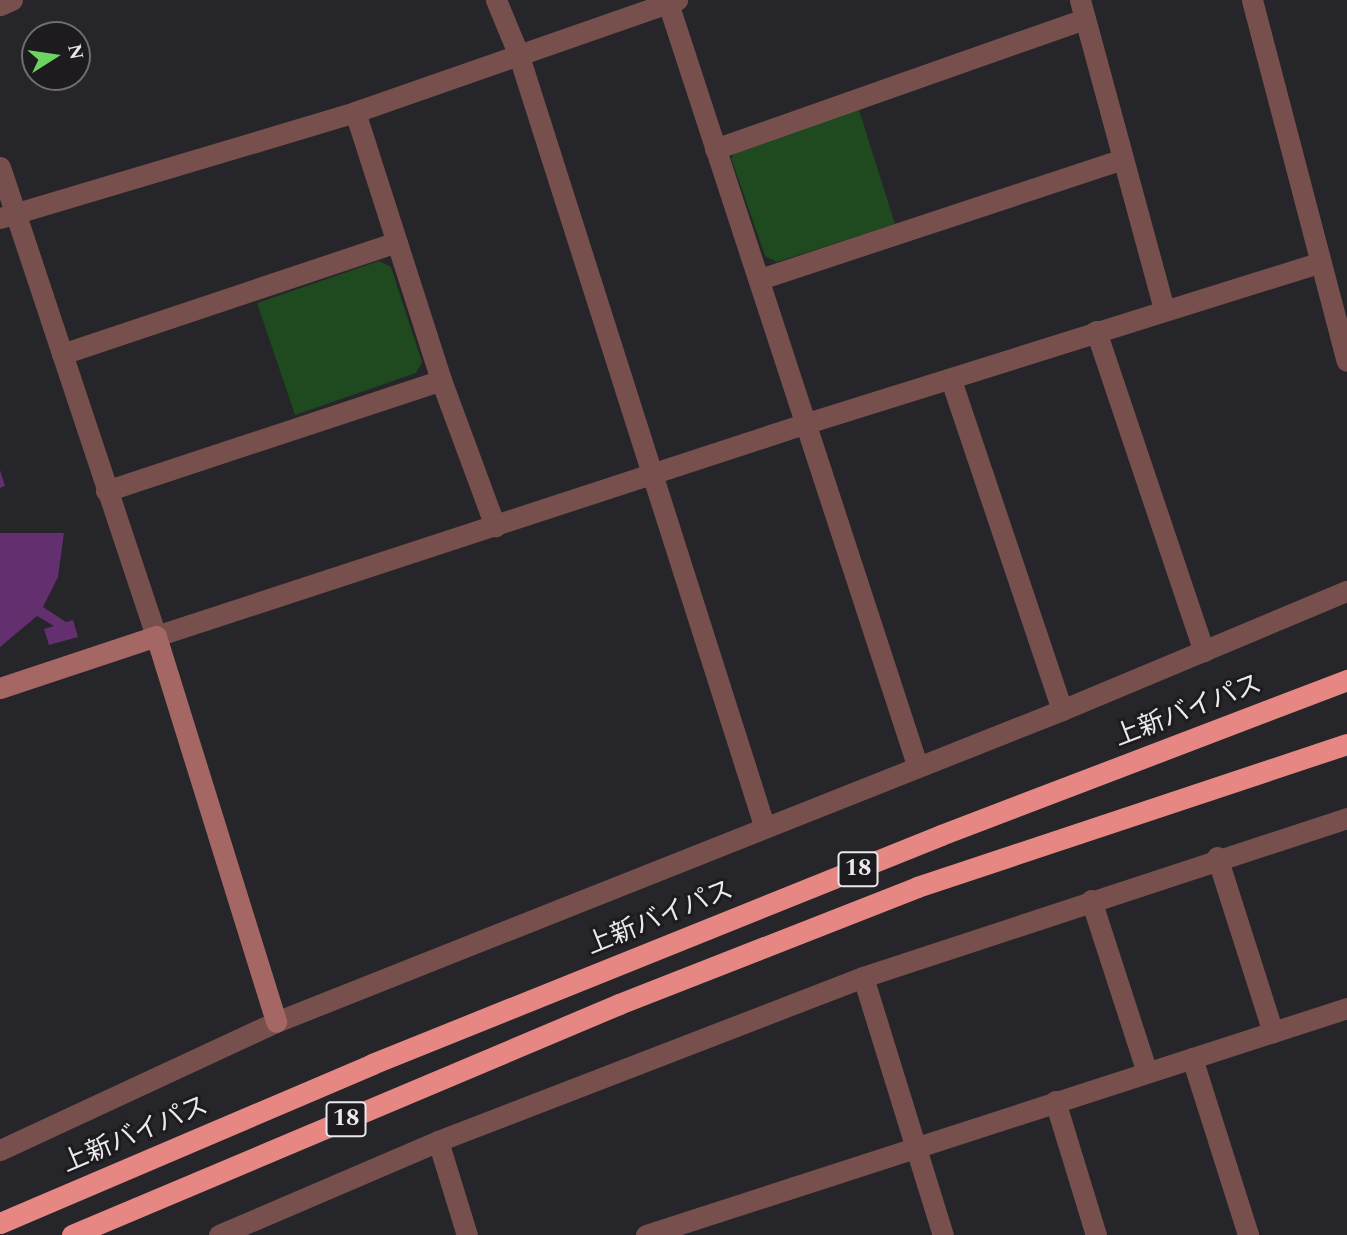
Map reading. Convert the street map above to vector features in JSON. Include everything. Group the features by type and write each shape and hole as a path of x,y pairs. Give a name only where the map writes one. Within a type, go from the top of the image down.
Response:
{"highway":[{"name":"上新バイパス","path":"0,1223 384,1059 928,841 1347,680"},
{"name":"18","path":"72,1235 607,1009 917,887 1347,744"}],"street":[{"path":"0,5 12,0"},
{"path":"496,0 518,53 650,475 764,825"},
{"path":"1252,0 1318,263 1347,361"},
{"path":"7,216 355,112 673,1 715,149 760,279 804,424 917,765"},
{"path":"715,149 1083,9 1164,309"},
{"path":"355,112 441,380 495,526"},
{"path":"760,279 1122,159"},
{"path":"0,167 7,216 62,355 156,636 276,1022"},
{"path":"62,355 397,242"},
{"path":"0,688 804,424 951,380 1164,309 1318,263"},
{"path":"1096,331 1204,651"},
{"path":"106,491 441,380"},
{"path":"951,380 1062,710"},
{"path":"0,1150 276,1022 764,825 1062,710 1347,591"},
{"path":"219,1235 438,1141 863,977 1217,857 1347,818"},
{"path":"1217,857 1273,1032"},
{"path":"1091,900 1147,1072"},
{"path":"863,977 943,1235"},
{"path":"646,1235 1273,1032 1345,1015"},
{"path":"1192,1058 1248,1235"},
{"path":"1055,1101 1096,1235"},
{"path":"438,1141 467,1235"}],"green space":[{"path":"859,110 895,224 777,262 765,256 731,158 738,148"},
{"path":"379,261 391,267 422,362 416,373 295,415 257,303"}],"building":[{"path":"0,470 5,486 0,488"},
{"path":"0,533 64,533 58,577 43,607 66,622 73,620 78,637 49,645 44,629 54,626 37,616 0,647"}]}
